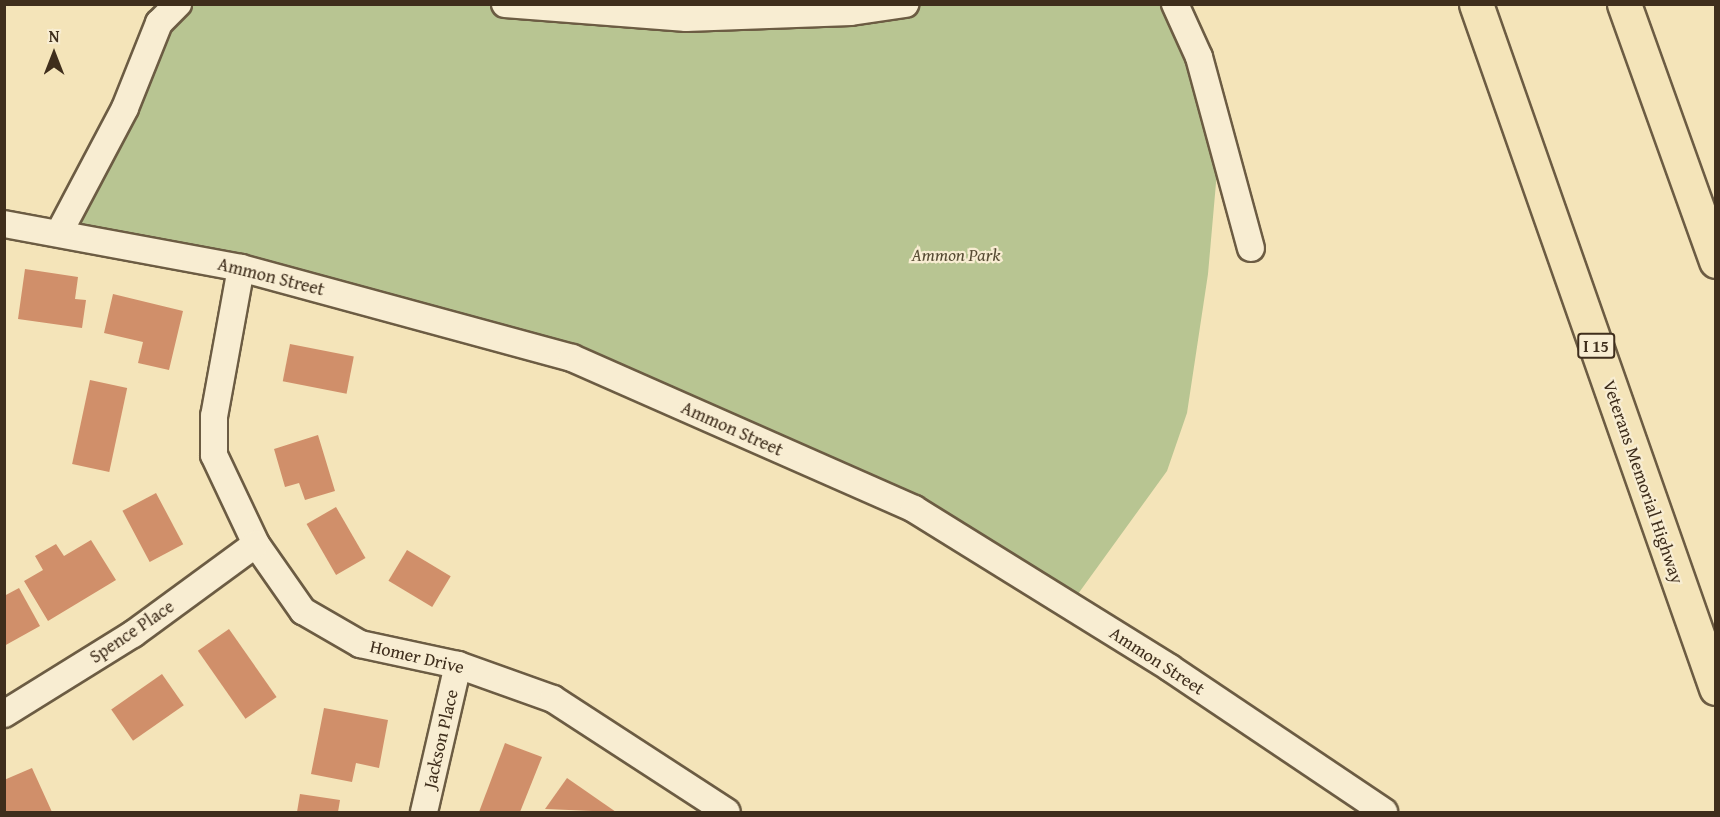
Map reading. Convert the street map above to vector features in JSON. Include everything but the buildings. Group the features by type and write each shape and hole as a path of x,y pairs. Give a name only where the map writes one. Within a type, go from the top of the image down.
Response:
{"highway":[{"name":"Veterans Memorial Highway","path":"1476,4 1716,688"},
{"path":"1624,4 1716,261"}],"street":[{"path":"60,231 125,108 159,23 178,4"},
{"path":"506,4 686,18 851,12 905,4"},
{"path":"1175,4 1198,57 1251,248"},
{"name":"Ammon Street","path":"4,224 60,231 241,268 572,358 914,509 1170,668 1384,813"},
{"name":"Homer Drive","path":"241,268 214,416 214,454 256,543 303,611 360,644 458,665 553,699 727,813"},
{"name":"Spence Place","path":"4,714 133,634 256,543"},
{"name":"Jackson Place","path":"424,813 458,665"}],"green space":[{"name":"Ammon Park","path":"588,4 771,11 826,4 1187,5 1192,9 1224,92 1208,274 1187,413 1167,471 1070,605 914,509 572,358 60,231 178,5"}]}
